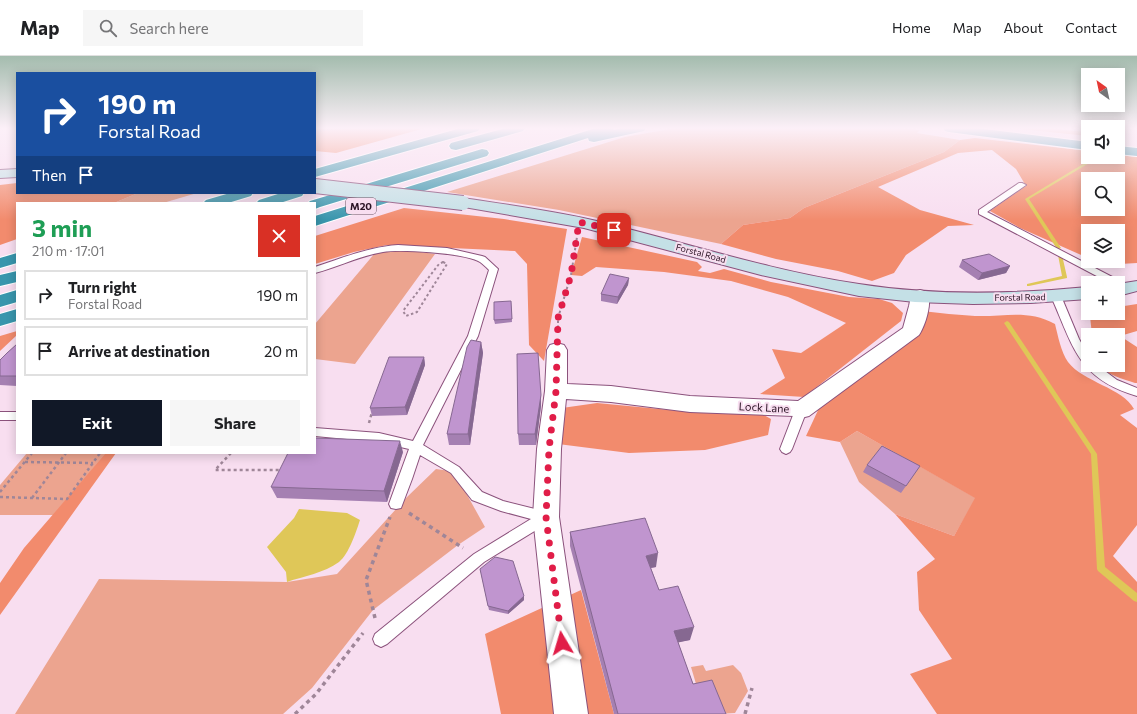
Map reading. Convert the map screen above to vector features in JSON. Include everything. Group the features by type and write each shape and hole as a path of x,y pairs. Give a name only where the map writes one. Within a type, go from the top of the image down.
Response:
{"highway":[{"path":"316,173 365,159"},
{"name":"M20","path":"316,204 447,159"},
{"name":"M20","path":"316,221 512,159"},
{"name":"M20","path":"408,192 523,159"},
{"path":"316,187 353,176"},
{"path":"214,202 242,194"},
{"path":"267,202 294,194"},
{"path":"0,263 16,258"},
{"path":"0,281 16,276"},
{"path":"0,301 16,296"},
{"path":"0,320 16,315"}],"street":[{"path":"0,174 16,173"},
{"name":"Forstal Road","path":"316,187 462,203 579,222 790,276 859,290 920,296 1002,298 1081,294"},
{"name":"Lock Lane","path":"556,391 611,394 690,404 795,408 802,410 912,331 919,306 920,296"},
{"path":"557,350 556,391 549,449 546,517 571,714"}],"lane":[{"path":"1022,184 982,212 1104,276"},
{"path":"316,270 352,257 383,249 398,248 447,251 482,259 494,269 473,336 416,447 406,480 396,504"},
{"path":"1056,296 1063,311 1070,333 1081,355"},
{"path":"1099,372 1113,383 1137,392"},
{"path":"786,448 802,410"},
{"path":"0,416 16,416"},
{"path":"316,432 365,434 402,441 416,447 455,470 477,496 501,506 546,517"},
{"path":"381,639 479,558 546,517"}],"path":[{"path":"557,350 558,318 571,275 579,222"},
{"path":"443,262 447,264 416,312 406,316 403,311 439,264 443,262"},
{"path":"365,434 375,405"},
{"path":"0,492 31,454"},
{"path":"32,498 65,454"},
{"path":"0,497 67,499 99,454"},
{"path":"230,454 215,470 283,470"},
{"path":"25,462 93,463"},
{"path":"371,623 376,617 366,580 396,504 458,544"},
{"path":"295,714 316,694 366,629"},
{"path":"746,714 752,688"}],"shaded area":[{"path":"555,159 927,159 804,208 790,218 743,225 721,244 559,210 447,192"},
{"path":"927,159 945,159 878,187 920,210 974,225 948,226 906,255 894,273 872,281 838,271 776,259 721,244 743,225 790,218 804,208"},
{"path":"1003,159 1081,159 1081,164 1125,164 1125,159 1137,159 1137,263 1125,264 1125,224 1081,224 1081,255 1020,228 990,211 1026,186 1016,169"},
{"path":"16,183 16,194 136,194 116,202 16,202 16,239 0,245 0,185"},
{"path":"136,194 194,194 166,202 116,202"},
{"path":"404,208 504,219 567,229 544,361 529,345 527,264 515,251 387,245 354,252 316,264 316,236"},
{"path":"582,237 697,262 702,267 698,271 710,273 724,269 771,282 849,297 879,299 892,303 903,313 901,321 804,397 760,394 785,378 772,349 801,353 846,323 788,297 731,281 664,272 596,267 582,276 571,275"},
{"path":"398,249 435,254 355,364 316,359 316,323 375,253"},
{"path":"1137,304 1137,331 1125,335 1125,328 1091,328 1090,320 1125,320 1125,306"},
{"path":"922,311 975,316 1026,315 1045,319 1055,324 1063,354 1068,362 1083,375 1121,396 1129,402 1134,409 1120,415 1137,428 1137,525 1113,556 1137,582 1137,714 937,714 910,674 952,659 919,610 917,572 935,559 895,514 954,536 975,498 857,431 840,442 806,436 820,406 925,325"},
{"path":"16,331 16,336 0,351 0,336"},
{"path":"1125,339 1137,347 1137,383 1108,372 1125,372"},
{"path":"597,403 701,413 762,414 771,419 768,435 705,450 629,453 558,444 562,408"},
{"path":"857,431 976,498 954,536 895,514 859,482 840,442"},
{"path":"26,454 106,454 63,515 0,515 0,485"},
{"path":"105,454 115,454 0,615 0,583 24,548"},
{"path":"436,469 450,471 461,484 485,527 458,545 373,610 312,688 283,714 15,714 99,579 287,582 337,574 407,497"},
{"path":"299,509 347,513 360,520 346,554 339,562 320,572 287,582 286,572 267,547 294,518"},
{"path":"581,590 614,714 501,714 485,634"},
{"path":"703,665 706,671 733,665 741,673 748,691 735,713 717,714 699,694 691,667"}],"building":[{"path":"989,254 1010,266 982,273 962,260"},
{"path":"610,274 629,278 618,297 601,294"},
{"path":"511,301 512,319 494,320 494,302"},
{"path":"471,340 481,342 468,434 447,434 467,347"},
{"path":"16,345 16,376 0,376 0,360"},
{"path":"538,353 541,395 535,434 518,434 517,354"},
{"path":"389,357 424,357 405,407 370,408"},
{"path":"316,438 400,441 384,491 271,487 288,454 316,454"},
{"path":"882,446 920,466 906,486 867,465"},
{"path":"645,518 658,553 646,556 659,590 678,586 694,627 674,631 693,684 712,680 726,714 618,714 570,532"},
{"path":"495,557 513,561 524,596 508,611 488,606 480,569"}],"waterway":[{"path":"1059,248 1027,199 1086,164"},
{"path":"1029,285 1065,277 1060,255"},
{"path":"1007,323 1094,454 1101,569 1137,598"}],"route":[{"path":"562,643 546,517 549,449 556,391 558,318 571,275 579,222 614,230"}]}
